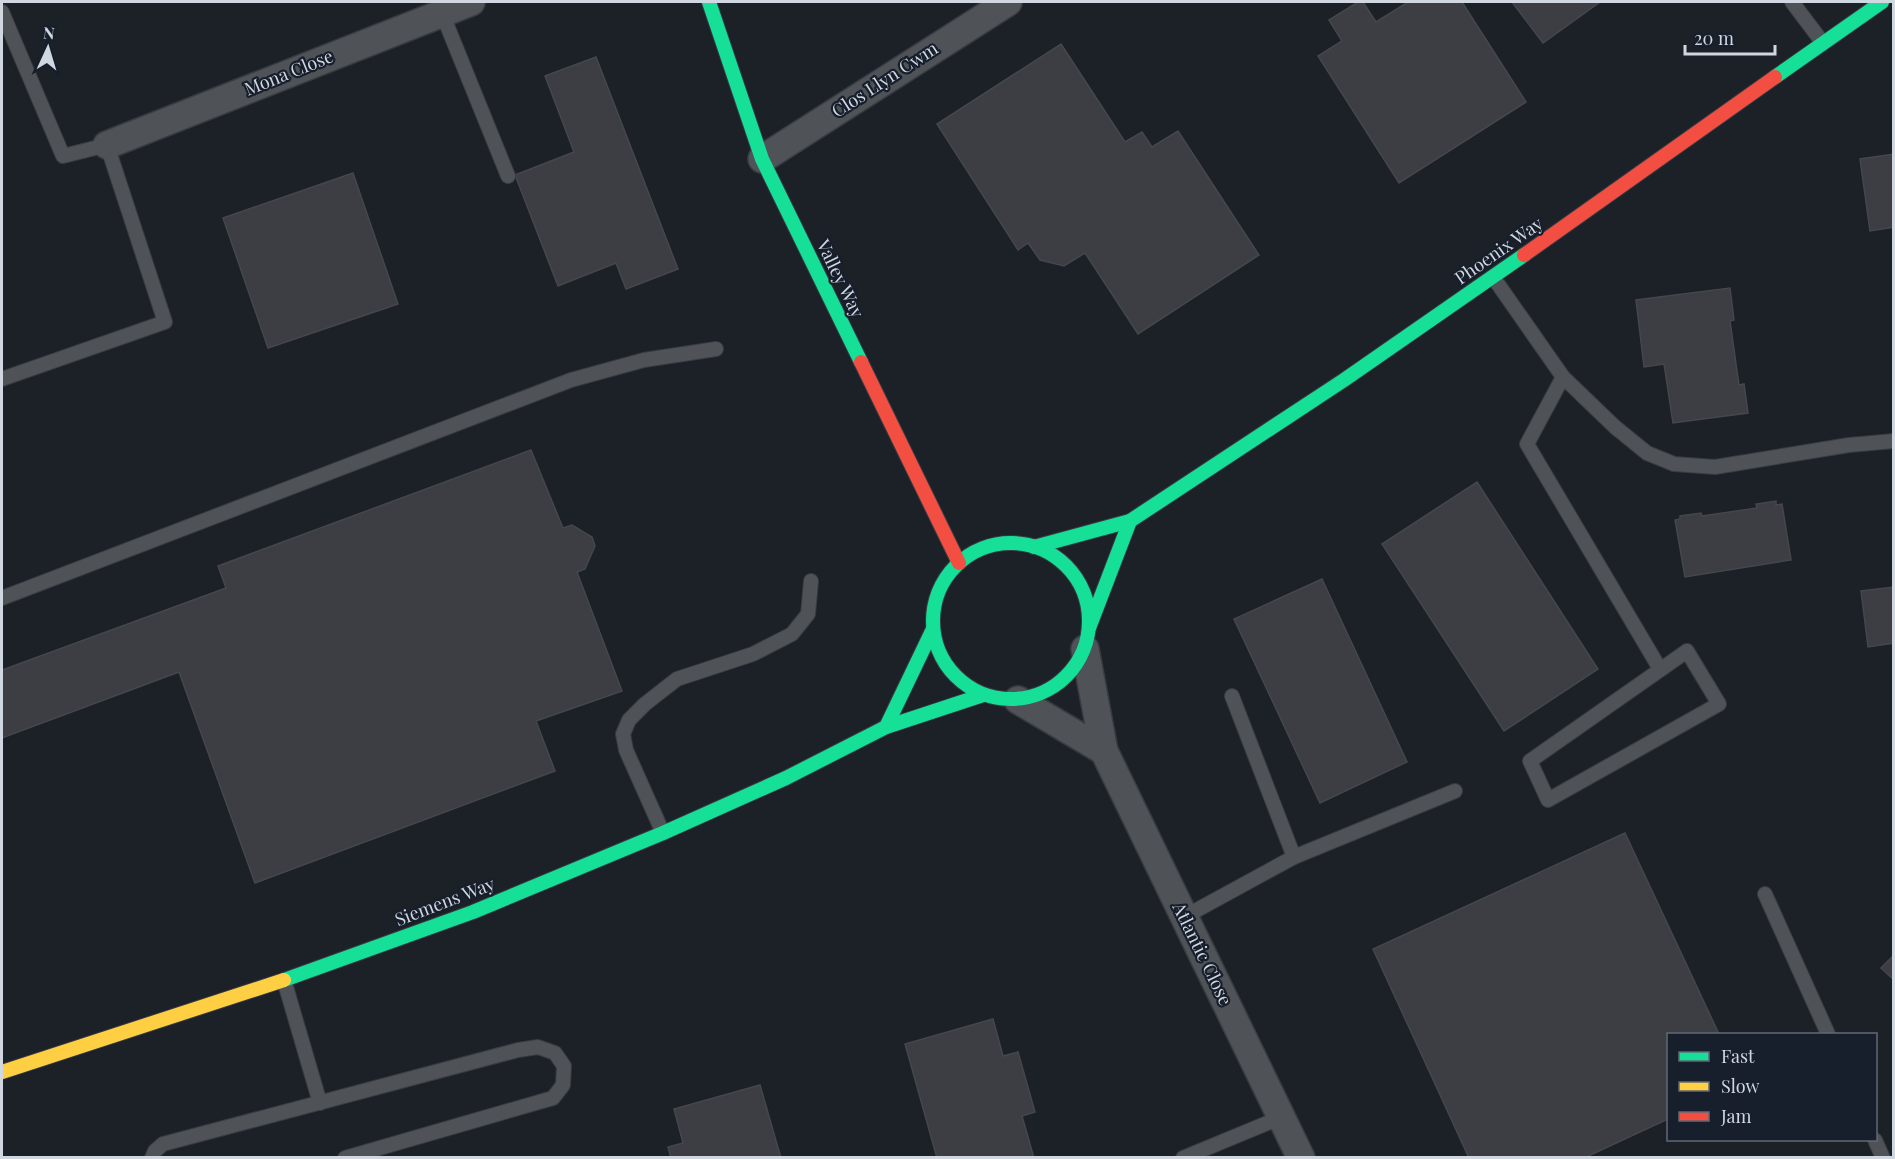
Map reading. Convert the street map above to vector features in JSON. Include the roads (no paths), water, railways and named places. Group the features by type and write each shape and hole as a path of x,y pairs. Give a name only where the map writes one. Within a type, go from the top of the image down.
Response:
{"street":[{"name":"Mona Close","path":"107,145 471,2"},
{"name":"Valley Way","path":"709,2 762,159 959,563"},
{"name":"Clos Llyn Cwm","path":"762,159 1008,2"},
{"name":"Phoenix Way","path":"1034,546 1130,521 1344,380 1882,2"},
{"path":"1087,638 1088,606 1081,587 1070,569 1053,555 1034,546 1014,543 994,545 975,552 959,563 947,577 938,593 933,611 933,629 944,662 968,687 983,695 1000,699 1018,700 1039,694 1058,684 1074,668 1087,638 1130,521"},
{"path":"886,727 933,629"},
{"name":"Atlantic Close","path":"1087,638 1104,751 1301,1158"},
{"name":"Siemens Way","path":"2,1072 284,980 473,912 786,778 886,727 983,695"},
{"path":"1018,700 1104,751"}],"lane":[{"path":"1792,2 1824,44"},
{"path":"2,12 63,156 107,145 165,322 2,379"},
{"path":"442,13 508,176"},
{"path":"1493,277 1563,377 1615,427 1647,453 1674,464 1716,467 1849,445 1893,441"},
{"path":"2,598 571,380 644,360 716,349"},
{"path":"1563,377 1527,444 1660,669"},
{"path":"663,832 626,750 623,734 629,720 677,679 753,654 792,634 808,614 811,581"},
{"path":"1687,651 1719,704 1548,800 1530,761 1660,669 1687,651"},
{"path":"1232,696 1294,857"},
{"path":"1184,916 1294,857 1455,791"},
{"path":"1765,894 1827,1033"},
{"path":"284,980 320,1103"},
{"path":"152,1158 155,1151 163,1144 538,1047 555,1053 564,1066 563,1085 554,1098 345,1158"},
{"path":"1183,1158 1282,1118"},
{"path":"1875,1141 1883,1158"}]}
